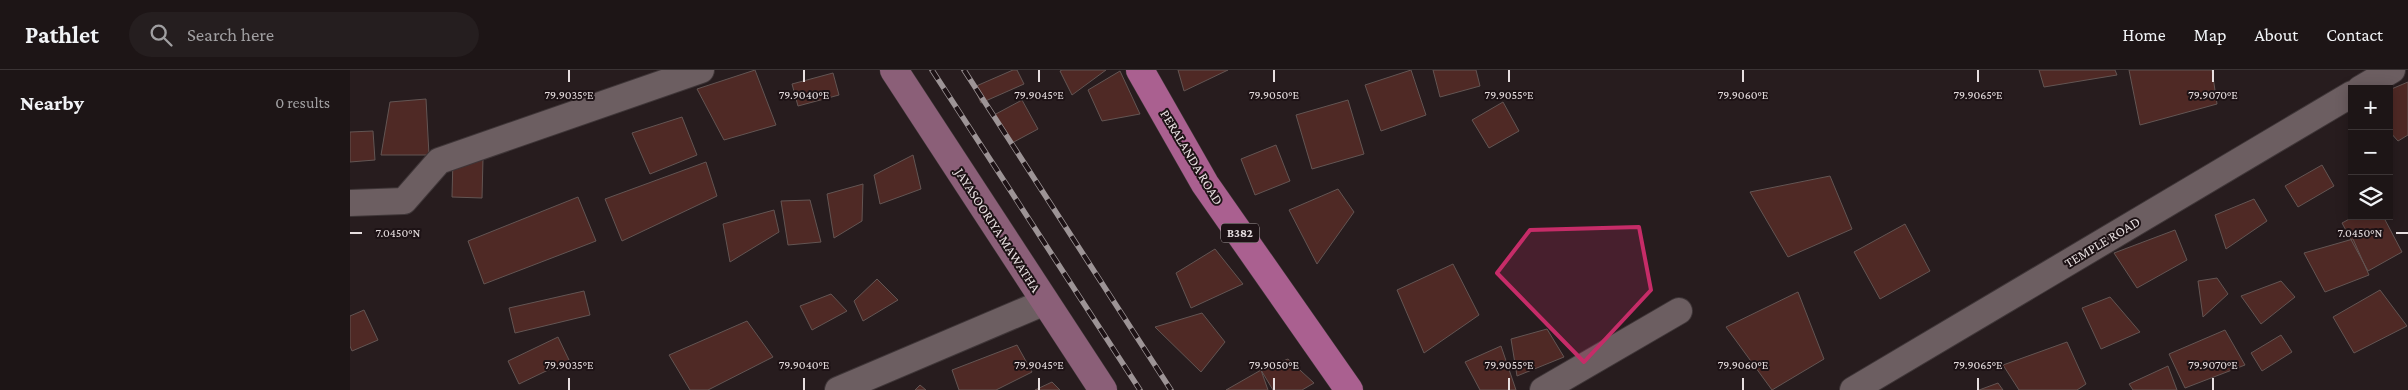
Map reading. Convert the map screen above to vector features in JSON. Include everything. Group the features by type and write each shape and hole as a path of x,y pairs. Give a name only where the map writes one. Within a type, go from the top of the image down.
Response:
{"main road":[{"name":"PERALANDA ROAD","path":"1140,70 1205,184 1350,390"}],"street":[{"path":"350,203 404,201 439,161 701,70"},
{"name":"JAYASOORIYA MAWATHA","path":"894,70 1103,390"},
{"path":"2367,85 2392,70"},
{"name":"TEMPLE ROAD","path":"1853,390 2348,96"},
{"path":"838,390 1045,302"},
{"path":"1543,390 1679,311"}],"highlighted area":[{"path":"1639,227 1651,290 1584,362 1497,273 1530,230"}],"building":[{"path":"755,70 776,125 724,140 697,89"},
{"path":"1017,70 1024,84 981,103 974,87"},
{"path":"1106,70 1072,95 1060,71"},
{"path":"1178,70 1228,70 1184,91"},
{"path":"1411,70 1426,115 1381,131 1365,85"},
{"path":"1433,70 1476,70 1480,86 1440,97"},
{"path":"2039,70 2115,70 2117,75 2044,87"},
{"path":"2129,70 2212,70 2217,104 2140,125"},
{"path":"1120,71 1140,114 1102,121 1088,90"},
{"path":"833,73 839,95 798,106 792,84"},
{"path":"2408,82 2408,135 2398,141 2393,135 2393,88"},
{"path":"426,99 429,155 381,155 390,102"},
{"path":"1022,100 1038,129 1010,144 994,115"},
{"path":"1348,100 1364,154 1312,169 1296,115"},
{"path":"1503,102 1519,131 1489,148 1472,120"},
{"path":"682,117 697,155 650,174 632,133"},
{"path":"373,131 375,160 350,162 350,132"},
{"path":"1276,145 1290,181 1255,195 1241,159"},
{"path":"913,155 921,189 880,204 874,175"},
{"path":"453,158 483,158 482,198 452,197"},
{"path":"706,162 717,196 622,241 605,199"},
{"path":"2322,165 2334,186 2298,207 2285,186"},
{"path":"1830,176 1852,229 1788,257 1750,192"},
{"path":"863,184 862,221 834,238 827,194"},
{"path":"1338,189 1354,212 1317,264 1289,210"},
{"path":"578,197 596,241 484,284 468,241"},
{"path":"2254,199 2267,221 2226,249 2215,215"},
{"path":"810,200 821,242 788,245 781,201"},
{"path":"774,210 779,232 730,262 723,224"},
{"path":"2348,220 2385,220 2402,252 2368,271 2342,223"},
{"path":"1905,224 1930,271 1880,299 1854,252"},
{"path":"2175,230 2187,260 2137,288 2114,253"},
{"path":"2353,239 2369,275 2325,292 2304,253"},
{"path":"1215,249 1243,284 1191,308 1176,273"},
{"path":"1453,264 1479,315 1424,353 1397,290"},
{"path":"2217,278 2228,294 2203,317 2198,281"},
{"path":"877,279 898,300 863,321 854,301"},
{"path":"2281,281 2295,297 2261,324 2241,296"},
{"path":"2380,290 2407,326 2354,353 2333,317"},
{"path":"584,291 590,315 515,333 509,308"},
{"path":"1798,292 1824,359 1772,390 1726,327"},
{"path":"831,294 847,311 812,330 800,306"},
{"path":"2110,297 2140,332 2101,349 2082,308"},
{"path":"364,310 378,340 352,351 350,346 350,316"},
{"path":"1202,313 1225,342 1201,372 1155,327"},
{"path":"747,321 773,357 708,390 690,390 669,355"},
{"path":"1547,329 1564,357 1517,376 1511,339"},
{"path":"2225,330 2245,365 2185,388 2169,354"},
{"path":"2281,335 2292,352 2262,371 2251,353"},
{"path":"558,337 569,360 519,384 508,361"},
{"path":"2067,342 2086,384 2077,390 2019,390 2003,365"},
{"path":"1017,345 1032,372 996,390 959,390 952,370"},
{"path":"1501,346 1516,390 1480,390 1465,362"},
{"path":"1288,359 1314,383 1302,390 1273,390 1261,370"},
{"path":"2168,366 2177,390 2133,390 2129,384"},
{"path":"1261,370 1268,390 1226,390"},
{"path":"1052,382 1060,390 1035,390"},
{"path":"1998,383 2003,390 1979,390"},
{"path":"920,385 926,390 915,390"}],"railway":[{"path":"932,70 1140,390"},
{"path":"964,70 1171,390"}]}
